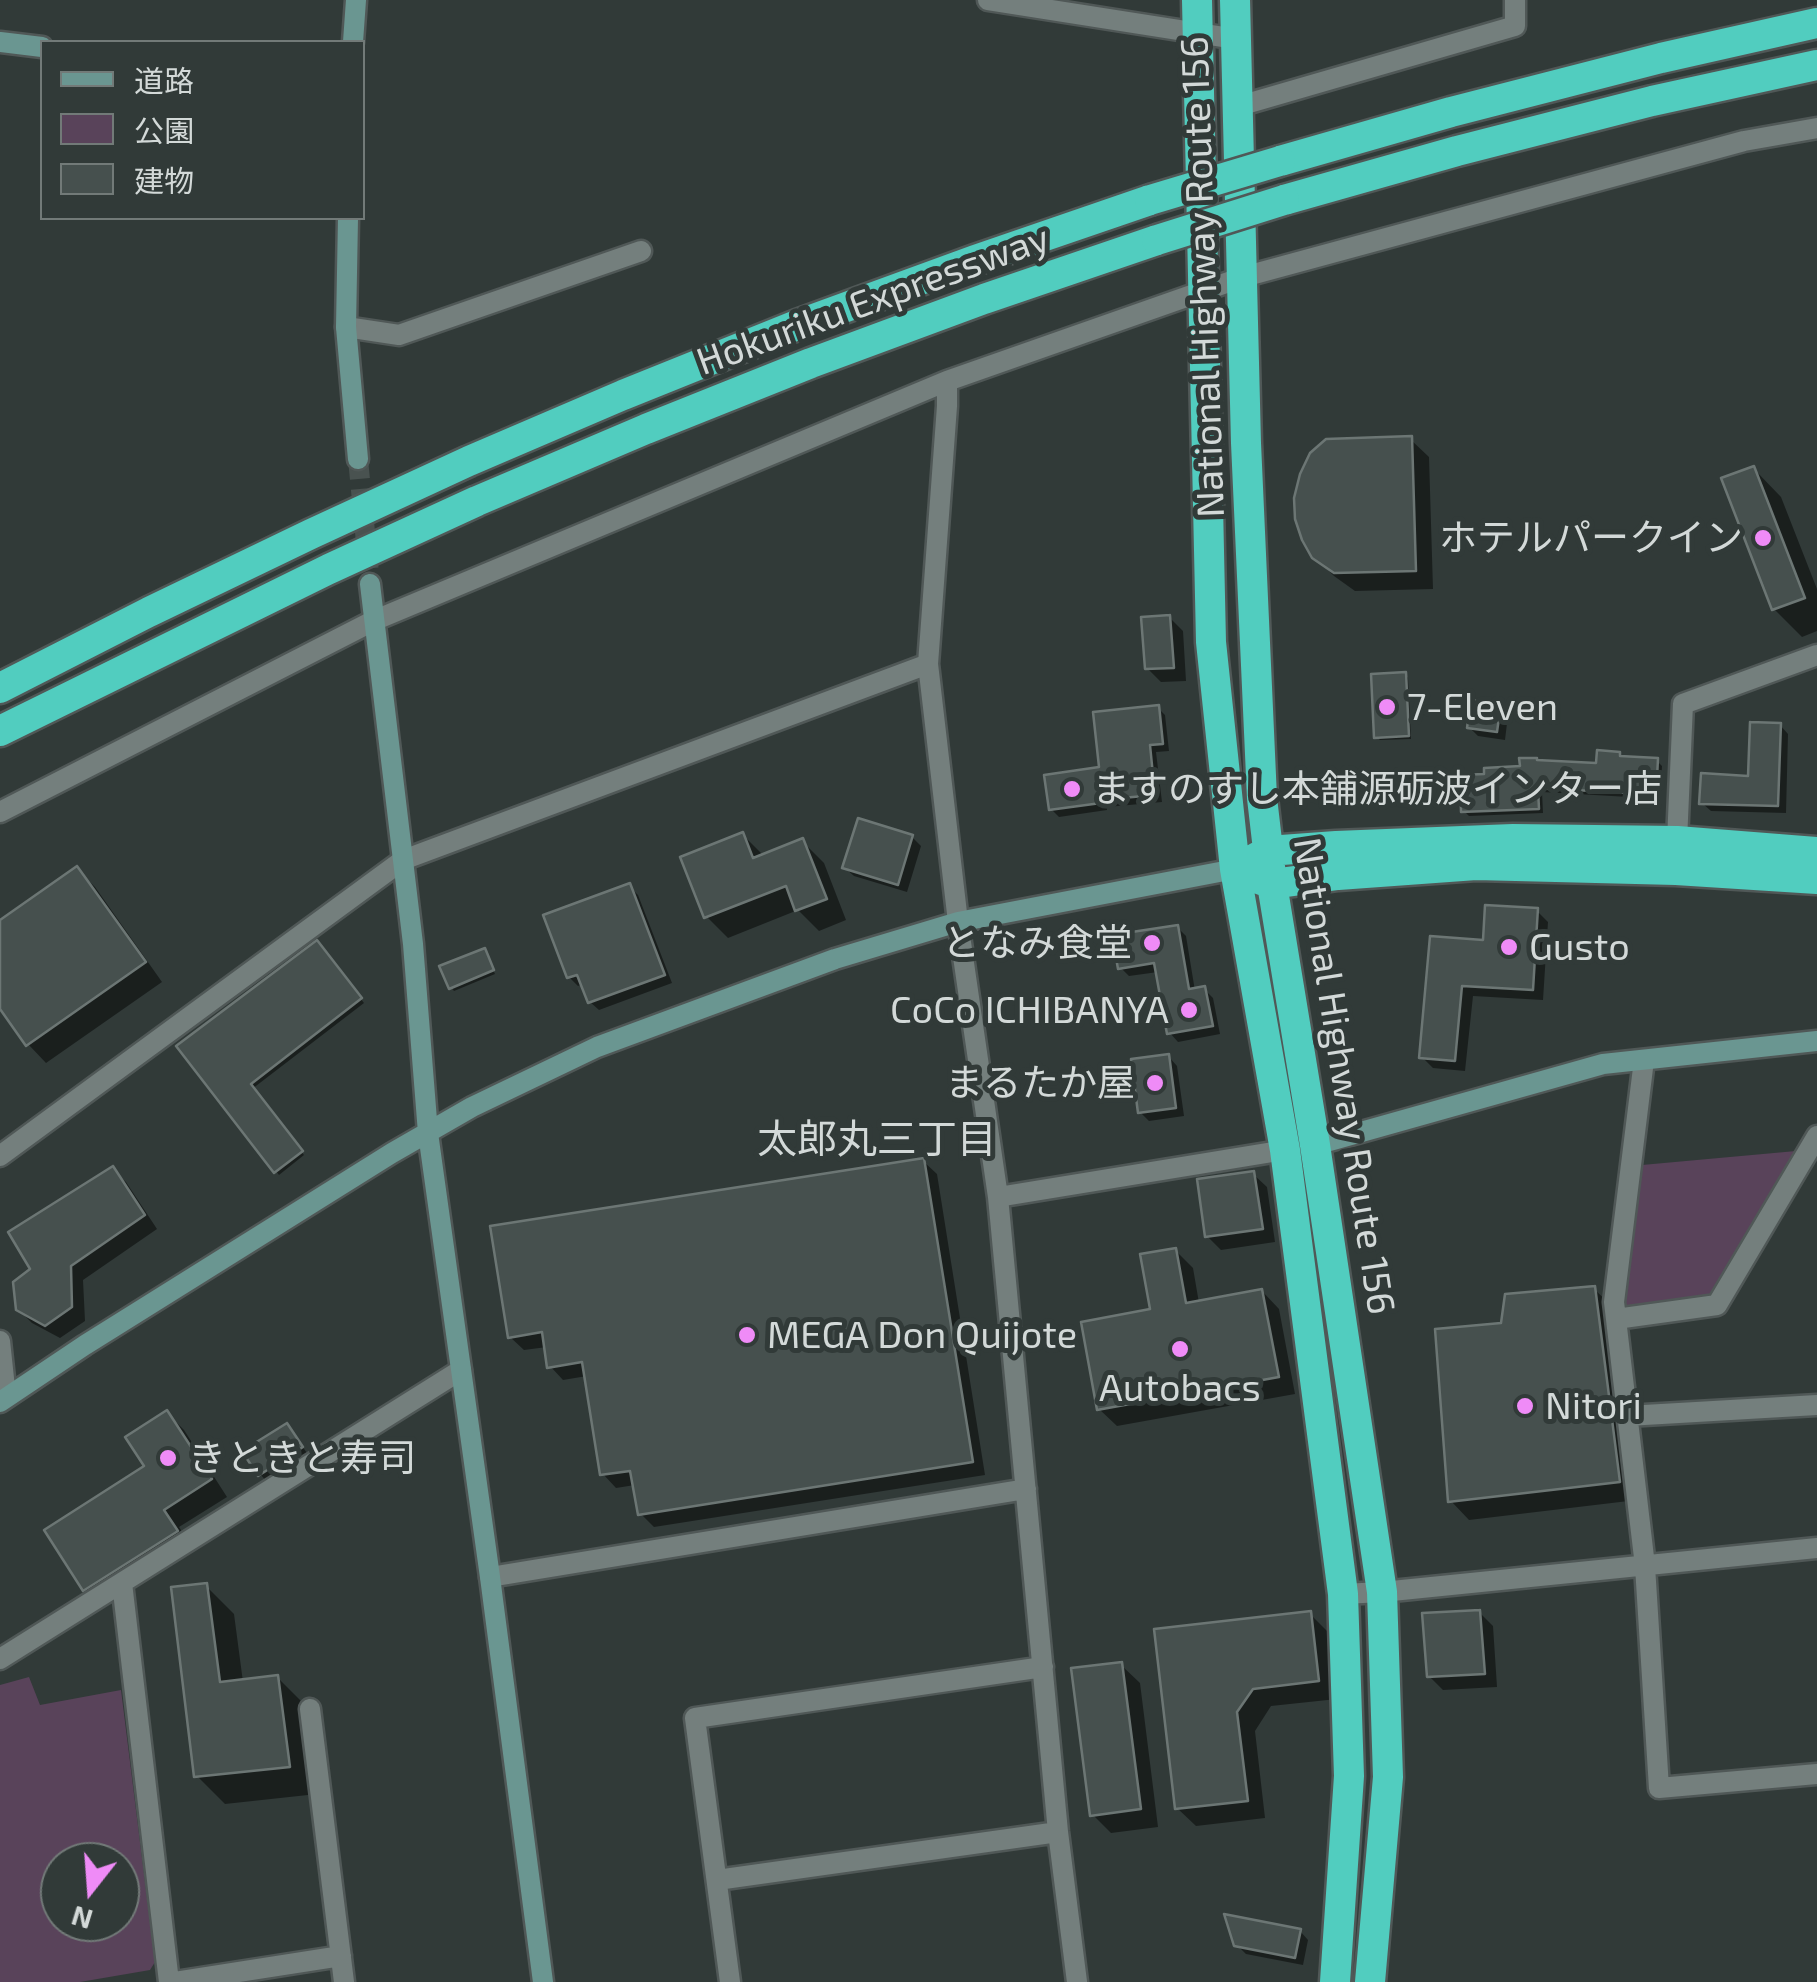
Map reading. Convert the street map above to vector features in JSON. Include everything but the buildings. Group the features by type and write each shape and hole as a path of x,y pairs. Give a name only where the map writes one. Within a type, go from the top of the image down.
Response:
{"highway":[{"name":"National Highway Route 156","path":"1197,0 1212,642 1234,870 1285,1150 1343,1594 1348,1776 1334,1982"},
{"name":"National Highway Route 156","path":"1235,0 1246,443 1262,798 1382,1592 1388,1776 1370,1982"},
{"name":"Hokuriku Expressway","path":"0,688 149,612 469,461 797,325 1150,200 1280,160 1604,72 1817,23"},
{"name":"Hokuriku Expressway","path":"0,731 477,501 646,428 984,299 1284,200 1474,146 1817,65"},
{"path":"1234,870 1268,851 1513,839 1677,841 1817,852"},
{"path":"1234,870 1272,884 1476,865 1676,870 1817,879"}],"street":[{"path":"353,40 356,0"},
{"path":"988,0 1236,39"},
{"path":"1238,106 1515,26 1515,0"},
{"path":"0,42 40,47"},
{"path":"0,812 373,622 947,380 1242,277 1744,141 1817,128"},
{"path":"348,220 346,327 358,460"},
{"path":"346,327 399,335 641,251"},
{"path":"947,380 928,664 958,922 998,1196 1058,1832 1076,1982"},
{"path":"370,584 413,944 428,1134 543,1982"},
{"path":"1677,841 1683,704 1817,655"},
{"path":"0,1156 403,860 928,664"},
{"path":"0,1341 3,1399 360,1172 472,1108 596,1047 834,960 958,922 1234,870"},
{"path":"1316,1145 1603,1064 1817,1040"},
{"path":"1644,1060 1614,1302 1644,1566 1660,1788 1817,1774"},
{"path":"1616,1319 1717,1305 1817,1136"},
{"path":"998,1196 1285,1150"},
{"path":"0,1659 461,1370"},
{"path":"1627,1416 1817,1405"},
{"path":"490,1577 1026,1489"},
{"path":"1343,1594 1817,1548"},
{"path":"122,1583 172,1982 341,1956"},
{"path":"730,1982 696,1718 1043,1667"},
{"path":"310,1709 344,1982"},
{"path":"717,1880 1058,1832"}],"green space":[{"path":"1796,1151 1714,1300 1621,1312 1642,1165"},
{"path":"29,1677 40,1705 121,1690 140,1842 155,1962 150,1970 80,1982 0,1982 0,1685"}],"tunnel":[{"path":"358,459 370,584"}],"place":[{"name":"ホテルパークイン","path":"1763,538"},
{"name":"7-Eleven","path":"1387,707"},
{"name":"ますのすし本舗源砺波インター店","path":"1072,789"},
{"name":"となみ食堂","path":"1152,943"},
{"name":"Gusto","path":"1509,947"},
{"name":"CoCo ICHIBANYA","path":"1189,1010"},
{"name":"まるたか屋","path":"1155,1083"},
{"name":"MEGA Don Quijote","path":"747,1335"},
{"name":"Autobacs","path":"1180,1349"},
{"name":"Nitori","path":"1525,1406"},
{"name":"きときと寿司","path":"168,1458"}],"district":[{"name":"太郎丸三丁目","path":"877,1140"}]}
